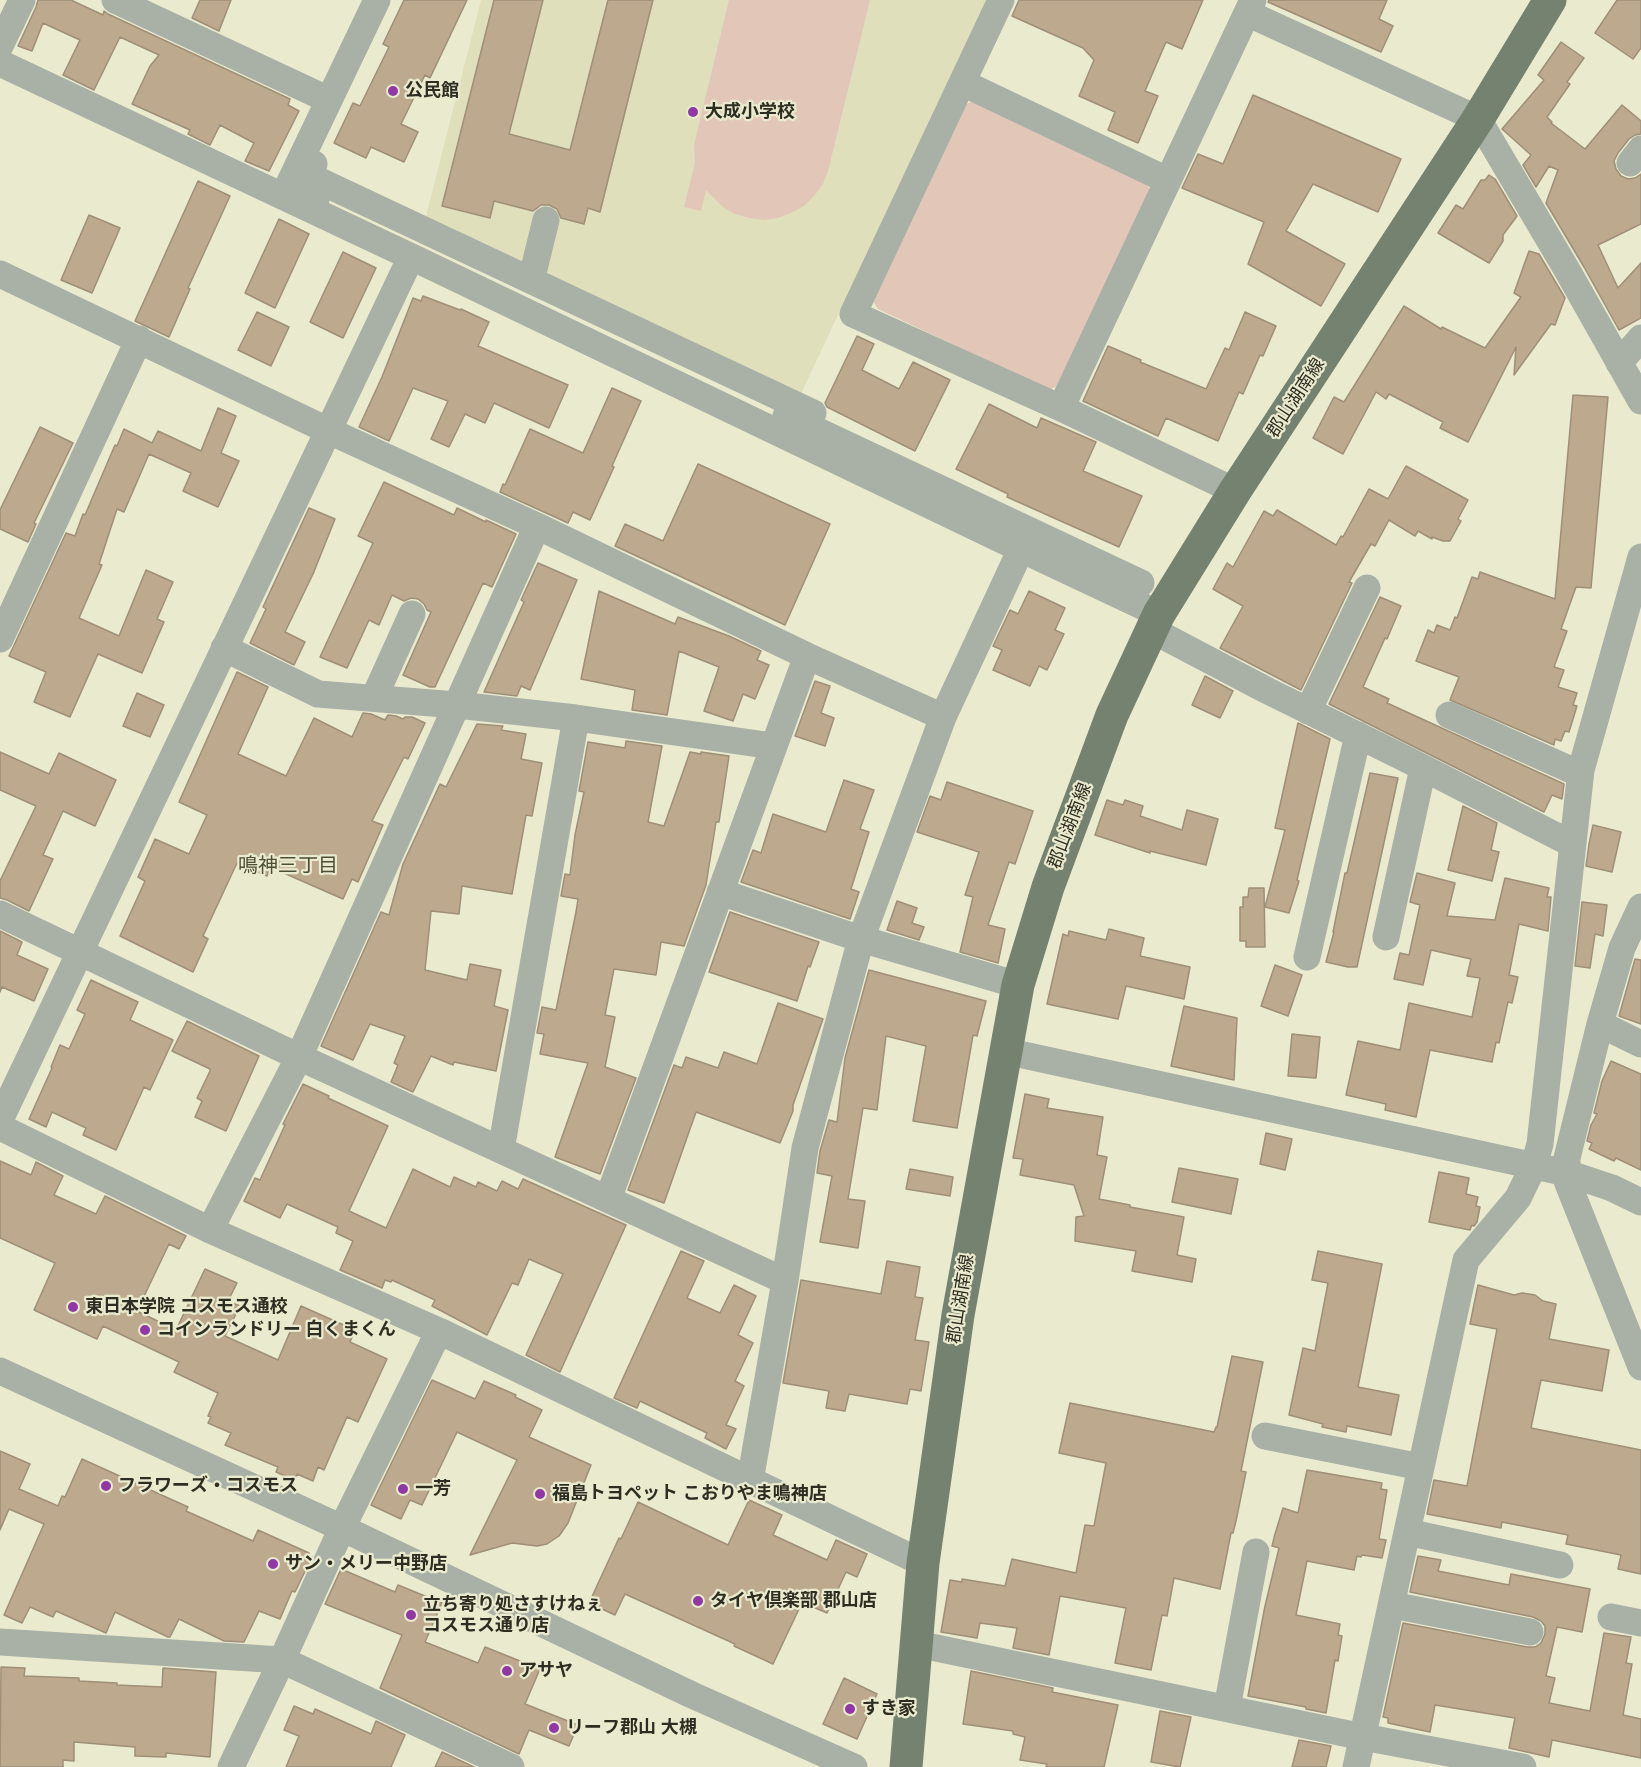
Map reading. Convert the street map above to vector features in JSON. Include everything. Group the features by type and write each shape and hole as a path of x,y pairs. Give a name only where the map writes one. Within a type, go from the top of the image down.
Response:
{"main road":[{"name":"郡山湖南線","path":"906,1767 923,1563 958,1314 1018,985 1048,887 1108,726 1156,622 1235,491 1478,119 1550,0"}],"street":[{"path":"0,46 22,0"},
{"path":"115,0 332,94"},
{"path":"149,0 332,94"},
{"path":"377,0 288,186 1148,578 309,176 391,0"},
{"path":"1001,0 853,314 1061,408 1235,491"},
{"path":"1061,408 1250,7 1478,119 1641,401"},
{"path":"0,63 1021,549 1156,622 1308,711 1572,844"},
{"path":"963,83 1167,180"},
{"path":"532,277 546,220"},
{"path":"0,1120 411,257"},
{"path":"0,274 327,430 537,526 807,656 943,717"},
{"path":"1618,363 1641,338"},
{"path":"0,639 139,339"},
{"path":"210,1230 299,1057 537,526"},
{"path":"750,1481 785,1281 805,1148 861,939 943,717 1021,549"},
{"path":"1356,1767 1466,1260 1518,1198 1534,1165 1540,1144 1580,774 1641,557"},
{"path":"1308,711 1367,588"},
{"path":"374,698 412,614"},
{"path":"224,648 318,694 457,705 576,718 773,746"},
{"path":"608,1199 807,656"},
{"path":"1449,715 1580,774"},
{"path":"501,1150 576,718"},
{"path":"1307,957 1358,735"},
{"path":"1386,937 1423,768"},
{"path":"720,892 861,939 1018,985"},
{"path":"1641,907 1622,948 1600,1024 1567,1158 1567,1181 1641,1367"},
{"path":"0,914 299,1057 785,1281"},
{"path":"1600,1024 1641,1044"},
{"path":"1005,1051 1534,1165 1612,1188 1641,1202"},
{"path":"0,1127 210,1230 439,1331 923,1563"},
{"path":"231,1767 342,1528 439,1331"},
{"path":"0,1371 342,1528 692,1695 854,1767"},
{"path":"1265,1436 1422,1467"},
{"path":"1407,1532 1560,1565"},
{"path":"1227,1708 1256,1552"},
{"path":"1392,1605 1530,1632"},
{"path":"1611,1617 1641,1623"},
{"path":"0,1642 282,1660 511,1767"},
{"path":"916,1644 1363,1737 1523,1767"}],"shaded area":[{"name":"大成小学校","path":"481,0 986,0 798,400 424,224"},
{"path":"729,0 870,0 823,184 804,206 778,218 764,220 735,214 723,207 706,190 701,211 684,207 695,163 694,145"},
{"path":"973,101 1147,181 1150,193 1060,385 1049,390 878,309 871,298 964,105"}],"building":[{"path":"38,0 71,0 103,15 104,11 290,99 288,105 299,111 269,171 245,161 254,143 220,125 210,145 188,134 190,130 132,104 150,66 159,55 120,37 94,90 63,75 80,40 43,23 32,51 18,46"},
{"path":"200,0 231,0 219,31 192,18"},
{"name":"公民館","path":"404,0 467,0 430,78 425,75 401,124 418,132 404,162 371,147 366,158 334,143 353,103 360,106 389,47 383,44"},
{"path":"494,0 543,0 509,134 570,150 608,0 653,0 600,212 588,208 584,224 561,218 557,209 549,205 541,205 533,211 494,201 490,218 442,206"},
{"path":"1019,0 1203,0 1182,49 1166,42 1145,91 1158,96 1138,143 1108,130 1115,112 1079,96 1094,60 1083,48 1012,16"},
{"path":"1269,0 1387,0 1379,19 1393,26 1381,52 1268,2"},
{"path":"1617,0 1641,0 1641,48 1633,59 1595,33"},
{"path":"1561,42 1584,58 1567,82 1570,84 1547,117 1551,123 1585,149 1622,105 1641,121 1641,134 1629,139 1614,161 1621,176 1628,179 1641,174 1641,224 1598,245 1618,288 1641,263 1641,318 1619,330 1546,203 1558,170 1549,166 1536,187 1523,165 1531,155 1502,129 1544,80 1538,75"},
{"path":"1253,95 1401,159 1378,212 1313,184 1286,231 1345,264 1321,306 1248,264 1264,222 1182,188 1198,154 1223,164"},
{"path":"1489,175 1495,179 1517,216 1503,235 1503,241 1489,263 1438,233 1456,205 1463,209 1481,180 1485,180"},
{"path":"198,181 230,196 188,288 190,289 169,337 135,321"},
{"path":"89,215 120,228 92,293 61,280"},
{"path":"279,219 309,234 275,308 245,293"},
{"path":"1529,251 1539,254 1565,298 1555,325 1551,324 1514,375 1516,347 1468,442 1440,428 1443,422 1389,394 1386,399 1376,392 1343,454 1313,438 1334,397 1344,402 1404,306 1441,329 1442,327 1485,348 1521,297 1514,293"},
{"path":"343,252 376,268 343,338 310,322"},
{"path":"423,296 461,309 489,322 478,346 568,385 549,428 494,403 485,423 465,414 449,447 431,439 448,401 413,388 389,441 359,427 382,377 413,298 421,301"},
{"path":"257,312 289,327 271,366 238,350"},
{"path":"1245,312 1276,326 1243,394 1239,392 1218,441 1166,418 1158,436 1083,401 1108,346 1206,389 1225,348 1229,350"},
{"path":"857,336 874,344 862,370 899,389 913,362 950,380 915,451 827,407 825,403"},
{"path":"612,388 641,401 590,520 573,512 568,523 500,492 530,429 583,453"},
{"path":"1573,395 1608,397 1591,588 1576,587 1561,629 1567,631 1554,667 1564,670 1558,687 1577,693 1573,705 1577,706 1569,732 1565,731 1561,741 1555,739 1554,745 1450,700 1459,677 1416,661 1428,630 1434,633 1437,625 1450,630 1455,617 1457,618 1472,577 1478,579 1480,572 1555,599"},
{"path":"989,404 1037,428 1041,418 1096,442 1083,471 1142,496 1119,547 1007,497 1008,494 956,469"},
{"path":"218,408 236,416 221,453 239,461 218,507 183,491 191,473 149,454 124,512 117,509 99,564 102,565 79,618 119,636 146,570 173,582 157,619 164,622 142,673 98,654 70,717 34,702 46,672 9,656 66,533 75,536 83,514 85,515 124,429 152,443 158,431 201,451"},
{"path":"40,427 73,443 34,523 36,524 28,542 0,529 0,510"},
{"path":"698,464 830,524 785,625 615,546 625,524 663,541"},
{"path":"1406,466 1468,500 1458,519 1461,521 1450,541 1443,541 1432,537 1432,539 1418,531 1415,536 1389,520 1375,546 1371,544 1349,582 1352,583 1301,690 1220,648 1243,606 1213,589 1227,563 1233,567 1264,511 1273,516 1277,510 1336,545 1341,536 1343,537 1369,489 1388,499"},
{"path":"384,482 454,515 457,508 516,534 492,587 483,583 435,687 403,675 431,612 418,599 411,598 404,601 392,595 379,625 369,620 347,668 320,657 373,543 358,536"},
{"path":"309,508 335,519 313,574 285,632 305,642 294,665 250,643 266,609 263,607"},
{"path":"538,563 577,580 530,690 521,686 517,696 484,692 524,602 521,600"},
{"path":"599,591 675,624 678,617 761,651 757,660 769,665 755,699 743,694 733,721 704,711 719,667 679,651 667,715 632,710 635,690 581,679"},
{"path":"1029,591 1065,608 1055,630 1064,634 1047,670 1039,666 1030,686 993,670 1002,650 993,646 1010,610 1018,614"},
{"path":"1380,597 1401,606 1363,687 1389,699 1387,703 1564,784 1562,799 1552,795 1544,812 1329,704"},
{"path":"237,672 268,687 238,754 286,776 314,718 352,737 363,713 385,720 388,715 403,719 412,717 425,723 408,759 404,757 372,821 383,825 358,882 352,879 343,899 270,867 267,876 237,863 203,936 208,939 193,972 120,936 145,881 138,877 155,839 189,854 207,815 179,802"},
{"path":"1205,676 1233,691 1220,718 1192,705"},
{"path":"815,681 830,686 821,713 834,718 825,746 795,736"},
{"path":"137,693 164,705 150,737 123,726"},
{"path":"1298,723 1330,739 1297,880 1299,881 1289,913 1265,907 1285,830 1275,828"},
{"path":"477,724 503,726 501,730 526,734 521,759 542,763 532,816 526,815 512,894 462,886 459,914 431,911 425,970 467,980 470,964 501,970 494,1006 508,1010 496,1071 454,1062 453,1065 431,1056 413,1092 391,1082 398,1065 394,1063 405,1036 370,1024 353,1060 321,1046 381,912 389,915 403,864 440,784 446,787"},
{"path":"626,741 662,746 648,822 664,826 690,752 729,756 706,885 684,946 661,942 656,975 614,969 605,1015 615,1017 605,1067 636,1078 600,1174 555,1157 588,1063 540,1054 544,1034 537,1033 542,1007 556,1010 576,912 578,899 561,896 565,874 570,875 584,792 579,791 588,742 625,748"},
{"path":"0,752 49,774 59,753 116,780 95,826 63,811 43,855 53,859 29,911 0,898 0,881 36,806 0,790"},
{"path":"1370,773 1398,778 1357,967 1348,967 1326,962"},
{"path":"844,780 874,790 860,829 869,832 851,889 859,892 850,919 741,882 753,850 761,853 773,814 826,832"},
{"path":"947,782 1033,811 1015,864 1009,862 988,925 1005,929 998,963 960,952 973,897 965,895 979,852 917,832 930,796 941,800"},
{"path":"1107,800 1123,805 1125,800 1143,806 1140,816 1182,830 1187,810 1218,819 1206,865 1150,851 1150,853 1095,835"},
{"path":"1463,806 1497,823 1491,850 1499,852 1492,881 1448,870"},
{"path":"1593,825 1621,832 1612,872 1586,866"},
{"path":"1417,873 1455,883 1447,916 1495,920 1505,878 1549,888 1547,897 1551,897 1548,931 1519,924 1509,975 1518,977 1512,1003 1508,1002 1499,1043 1496,1042 1492,1062 1430,1050 1416,1117 1385,1110 1386,1104 1346,1095 1358,1041 1400,1050 1409,1003 1472,1017 1480,978 1467,976 1471,959 1431,950 1423,985 1394,979 1400,953 1409,955 1420,905 1410,902"},
{"path":"1249,888 1264,888 1265,947 1246,947 1246,941 1240,941 1240,907 1243,907 1243,897 1248,897"},
{"path":"897,901 917,908 912,923 924,927 919,940 887,930"},
{"path":"1582,902 1607,905 1603,936 1595,934 1590,968 1575,966"},
{"path":"730,912 819,942 810,967 808,966 797,1001 709,972"},
{"path":"1109,929 1144,938 1140,956 1190,967 1184,999 1126,986 1118,1019 1047,1004 1063,934 1068,936 1069,931 1106,940"},
{"path":"0,931 22,942 17,955 48,969 34,1001 2,987 0,992"},
{"path":"1635,959 1641,960 1641,1024 1619,1016"},
{"path":"1275,965 1302,975 1288,1016 1261,1006"},
{"path":"869,970 986,1001 977,1036 973,1035 957,1128 913,1121 926,1046 886,1036 877,1110 863,1108 848,1199 865,1201 858,1248 820,1242 832,1176 817,1173 820,1151 829,1120 837,1122 845,1058"},
{"path":"91,980 138,1002 130,1020 173,1040 150,1090 144,1087 116,1150 83,1135 86,1128 52,1112 46,1127 29,1119 60,1045 69,1049 85,1014 77,1010"},
{"path":"778,1003 823,1019 780,1143 696,1112 664,1203 628,1190 674,1065 682,1068 686,1057 718,1068 724,1052 757,1064"},
{"path":"1184,1006 1237,1018 1234,1080 1171,1066"},
{"path":"187,1021 259,1056 226,1131 195,1117 202,1101 197,1098 210,1069 172,1051"},
{"path":"1292,1034 1320,1037 1316,1078 1288,1076"},
{"path":"1611,1061 1641,1074 1641,1170 1589,1149 1592,1143 1587,1141 1591,1125 1597,1114 1594,1113 1602,1081"},
{"path":"303,1084 388,1126 349,1211 386,1228 413,1169 450,1187 454,1177 476,1187 478,1182 497,1191 502,1181 518,1189 523,1179 626,1225 560,1372 526,1355 563,1274 529,1259 518,1285 512,1283 487,1335 432,1306 435,1300 392,1280 391,1282 385,1280 382,1288 340,1270 353,1241 336,1233 338,1227 287,1204 280,1218 244,1201 255,1178 260,1180 285,1125 283,1124"},
{"path":"1025,1094 1049,1099 1047,1108 1103,1117 1097,1155 1107,1157 1099,1199 1184,1217 1177,1255 1196,1259 1192,1282 1132,1271 1136,1251 1075,1241 1076,1217 1084,1216 1074,1185 1020,1175 1023,1159 1013,1158"},
{"path":"1266,1133 1292,1139 1285,1170 1260,1164"},
{"path":"0,1161 31,1175 36,1162 63,1176 54,1195 96,1214 105,1196 186,1236 179,1249 169,1244 137,1311 176,1330 205,1269 237,1283 228,1301 240,1306 225,1336 278,1360 301,1306 355,1330 350,1342 387,1359 358,1422 347,1417 324,1470 318,1467 313,1481 297,1474 294,1480 276,1472 278,1467 225,1445 231,1433 208,1423 211,1417 208,1416 218,1393 174,1372 179,1362 103,1326 97,1339 34,1310 55,1263 0,1238"},
{"path":"1179,1168 1238,1179 1231,1214 1172,1202"},
{"path":"910,1169 953,1177 950,1196 906,1189"},
{"path":"1439,1172 1469,1178 1466,1194 1478,1197 1476,1206 1480,1207 1477,1222 1470,1230 1429,1222"},
{"path":"681,1251 704,1261 687,1298 720,1313 734,1285 756,1296 738,1335 753,1343 735,1381 744,1386 726,1425 736,1429 726,1449 705,1438 707,1433 640,1401 637,1408 614,1398"},
{"path":"1318,1251 1382,1264 1358,1387 1399,1395 1391,1435 1347,1426 1346,1432 1322,1427 1323,1424 1289,1415 1303,1348 1315,1351 1328,1283 1312,1280"},
{"path":"887,1261 920,1267 915,1297 923,1298 915,1340 929,1342 921,1391 910,1389 907,1404 849,1394 845,1411 826,1408 829,1391 783,1383 801,1280 881,1294"},
{"path":"1478,1285 1514,1295 1522,1293 1535,1295 1543,1301 1556,1304 1549,1339 1609,1350 1602,1391 1541,1380 1531,1428 1641,1450 1641,1574 1618,1569 1621,1555 1566,1544 1568,1535 1502,1522 1501,1528 1427,1514 1434,1480 1467,1486 1497,1329 1470,1324"},
{"path":"1232,1356 1263,1362 1241,1471 1246,1472 1220,1589 1174,1578 1167,1616 1162,1615 1151,1670 1115,1663 1126,1608 1060,1596 1049,1655 1013,1648 1017,1628 980,1623 977,1638 941,1632 950,1580 962,1582 962,1579 1005,1586 1012,1559 1076,1573 1085,1525 1094,1526 1106,1463 1059,1453 1070,1403 1214,1432"},
{"path":"432,1380 475,1399 484,1381 516,1395 515,1397 542,1410 529,1437 591,1465 568,1523 559,1536 547,1544 537,1546 512,1543 470,1555 517,1460 457,1432 422,1505 410,1500 401,1519 371,1505"},
{"path":"0,1451 30,1464 19,1489 58,1506 62,1496 65,1497 82,1459 188,1507 186,1511 253,1541 258,1530 309,1553 308,1555 312,1557 295,1592 292,1591 280,1619 259,1611 244,1642 224,1641 179,1619 168,1637 115,1612 106,1633 56,1611 53,1617 30,1607 22,1623 4,1615 44,1524 9,1509 0,1530"},
{"path":"1307,1470 1382,1483 1381,1489 1387,1490 1379,1539 1386,1540 1382,1558 1357,1556 1354,1570 1307,1561 1296,1615 1340,1624 1338,1635 1342,1636 1338,1661 1335,1660 1326,1713 1248,1696 1265,1606 1279,1548 1272,1546 1275,1534 1283,1508 1298,1513"},
{"path":"749,1500 782,1515 773,1535 827,1560 836,1540 867,1554 857,1577 846,1572 827,1613 804,1603 773,1664 734,1646 735,1644 625,1594 615,1615 589,1603 638,1502 728,1545"},
{"path":"1418,1556 1441,1560 1438,1571 1509,1585 1511,1574 1590,1589 1582,1632 1557,1627 1546,1676 1555,1678 1549,1703 1590,1711 1604,1633 1631,1637 1626,1663 1632,1664 1623,1715 1641,1719 1641,1758 1552,1740 1549,1757 1509,1748 1515,1718 1435,1705 1430,1732 1388,1723 1388,1718 1383,1717 1403,1623 1527,1647 1535,1647 1541,1643 1545,1634 1545,1626 1533,1617 1410,1592"},
{"path":"341,1569 395,1592 398,1585 442,1603 425,1642 478,1663 485,1647 540,1669 525,1704 578,1725 569,1746 529,1730 519,1754 380,1688 402,1635 325,1604"},
{"path":"1,1667 25,1668 24,1676 79,1678 79,1681 162,1687 163,1668 216,1672 210,1757 166,1753 166,1757 135,1756 135,1747 74,1742 74,1761 63,1760 63,1767 0,1767"},
{"path":"971,1671 1053,1688 1052,1692 1118,1705 1104,1767 1046,1767 1047,1764 1020,1760 1025,1737 1013,1734 1013,1731 963,1724"},
{"name":"すき家","path":"844,1678 877,1694 857,1739 823,1724"},
{"path":"294,1706 313,1714 315,1709 371,1734 376,1721 405,1735 391,1767 286,1767 299,1736 284,1730"},
{"path":"1160,1711 1191,1717 1180,1767 1151,1762"},
{"path":"1299,1740 1331,1746 1326,1767 1292,1767"},
{"path":"442,1752 474,1767 435,1767"}],"place":[{"name":"公民館","path":"393,91"},
{"name":"大成小学校","path":"693,112"},
{"name":"東日本学院 コスモス通校","path":"73,1307"},
{"name":"コインランドリー 白くまくん","path":"145,1330"},
{"name":"フラワーズ・コスモス","path":"106,1486"},
{"name":"一芳","path":"403,1489"},
{"name":"福島トヨペット こおりやま鳴神店","path":"540,1494"},
{"name":"サン・メリー中野店","path":"273,1564"},
{"name":"タイヤ倶楽部 郡山店","path":"698,1601"},
{"name":"立ち寄り処さすけねぇ コスモス通り店","path":"411,1615"},
{"name":"アサヤ","path":"507,1671"},
{"name":"すき家","path":"850,1709"},
{"name":"リーフ郡山 大槻","path":"554,1728"}],"district":[{"name":"鳴神三丁目","path":"288,866"}]}
